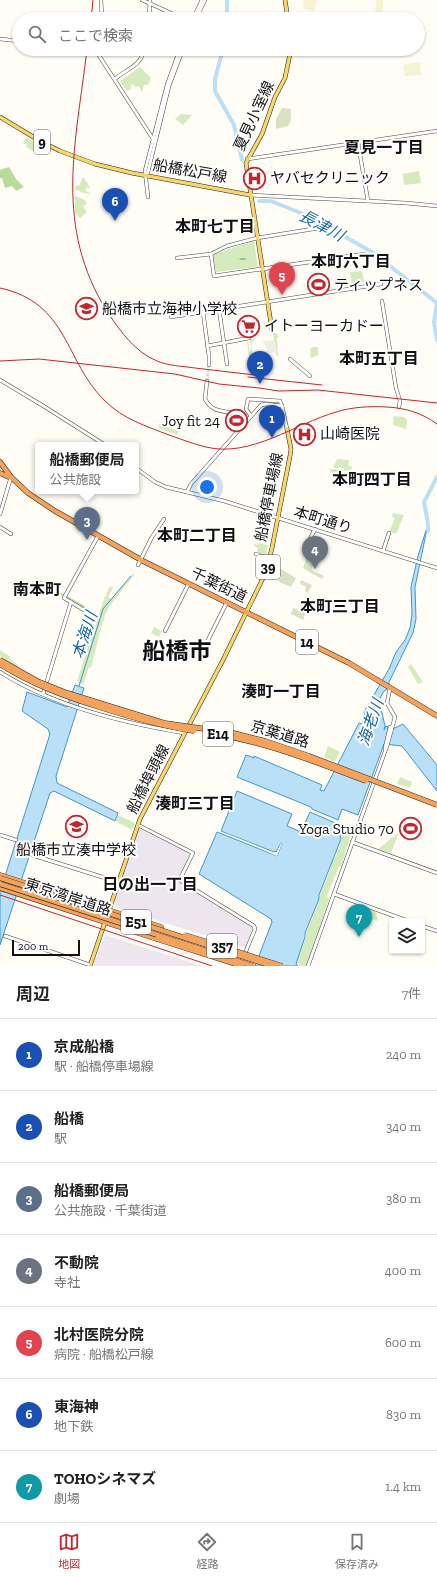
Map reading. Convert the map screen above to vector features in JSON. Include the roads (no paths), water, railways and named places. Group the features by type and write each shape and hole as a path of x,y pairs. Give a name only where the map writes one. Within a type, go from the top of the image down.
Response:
{"highway":[{"path":"0,469 1,463"},
{"name":"千葉街道","path":"1,463 11,477 32,497 139,562 189,583 349,663 437,716"},
{"path":"0,474 11,477"},
{"name":"京葉道路","path":"0,660 37,681 67,693 164,723 233,733 265,741 297,751 437,805"},
{"name":"京葉道路","path":"0,664 34,684 66,696 158,725 232,737 264,744 303,757 437,808"},
{"name":"東京湾岸道路","path":"0,875 282,966"},
{"name":"E51","path":"0,878 272,966"},
{"name":"E51","path":"0,884 253,966"},
{"name":"東京湾岸道路","path":"0,888 241,966"}],"main road":[{"path":"285,0 287,12"},
{"name":"夏見小室線","path":"250,195 246,170 246,159 262,134 275,97 283,80 289,56"},
{"name":"船橋松戸線","path":"0,117 40,141 66,154 94,164 146,176 250,195"},
{"path":"250,195 272,330"},
{"name":"船橋停車場線","path":"246,612 263,578 269,559 290,453 287,429"},
{"name":"船橋埠頭線","path":"90,965 138,825 246,612"}],"street":[{"path":"101,0 102,12"},
{"path":"142,0 150,2 170,12"},
{"path":"198,12 203,0"},
{"path":"149,12 150,2"},
{"path":"0,39 12,40"},
{"path":"100,56 154,140"},
{"path":"115,79 141,60 142,56"},
{"path":"148,197 145,171 168,85 178,56"},
{"path":"176,64 180,56"},
{"path":"246,159 437,131"},
{"path":"358,143 368,201"},
{"path":"250,195 437,206"},
{"path":"177,258 211,254 227,246 257,238 325,227"},
{"path":"211,254 214,276 364,254"},
{"path":"171,318 219,309 381,284"},
{"path":"382,301 400,406"},
{"path":"219,309 227,364"},
{"path":"203,312 209,359 208,366"},
{"path":"207,346 249,338"},
{"path":"290,359 310,376"},
{"path":"0,380 100,442"},
{"path":"207,381 205,399 209,405 216,410 238,415 247,421"},
{"path":"251,416 246,409 249,399 280,401 287,429"},
{"path":"187,492 191,484 262,404 282,406"},
{"name":"本町通り","path":"139,470 161,485 278,517 437,568"},
{"path":"0,514 11,477"},
{"path":"139,562 152,537 164,519"},
{"path":"0,528 12,534"},
{"path":"308,542 315,529"},
{"path":"383,550 389,533"},
{"path":"94,616 64,598 98,536"},
{"path":"256,554 269,559"},
{"path":"166,631 189,583"},
{"path":"43,694 71,602"},
{"path":"205,646 227,602"},
{"path":"0,672 43,694 67,703 118,719 184,734"},
{"path":"308,966 384,752 395,716 387,701 389,687"},
{"path":"138,825 193,853 181,877 181,881 254,926 255,929 241,966"},
{"path":"0,835 16,840"},
{"path":"352,842 437,873"},
{"path":"32,855 118,882"},
{"path":"334,894 400,918"},
{"path":"425,927 437,932"},
{"path":"6,936 90,965"}],"water":[{"path":"428,524 415,587 416,619 413,633 386,690 379,700 385,726 384,730 386,726 388,727 388,731 389,727 395,728 403,724 437,765 437,791 402,746 384,744 358,815 342,809 338,820 312,809 311,807 237,777 246,755 254,758 254,756 322,785 320,790 324,791 359,723 362,724 365,715 364,712 389,669 396,652 405,640 410,628 412,614 411,587 418,556"},
{"path":"75,685 84,688 56,776 57,783 118,813 115,821 54,791 50,793 0,945 0,892 50,734 48,729 22,711 27,692 67,707"},
{"path":"237,791 292,814 287,826 301,832 310,812 351,830 350,832 342,830 340,835 341,839 305,933 296,964 298,966 255,966 272,922 271,919 199,874 217,832 277,856 282,843 276,852 274,852 221,831"}],"waterway":[{"name":"長津川","path":"227,0 227,12"},
{"name":"長津川","path":"221,56 215,79 215,91 234,125 242,160"},
{"name":"長津川","path":"259,201 271,201 308,216 372,252 437,303"},
{"path":"240,259 245,259"},
{"name":"海老川","path":"437,303 434,322 437,340"},
{"name":"海老川","path":"428,531 424,502 437,477"},
{"name":"本海川","path":"79,686 103,609 131,576"}],"tunnel":[{"path":"207,381 209,365"}],"railway":[{"path":"92,12 93,0"},
{"path":"86,56 74,151 73,184 74,216 80,248 91,281 108,313 118,327 135,347 149,357 171,365 255,375"},
{"path":"0,288 23,296 40,306 53,320 63,335 81,369 92,385 105,401 119,413 143,425 196,444 223,449 239,448 272,438 320,417 361,407 387,407 407,410 420,414 437,424"},
{"path":"0,361 39,359 175,374 219,384 279,391 318,390 437,403"},
{"path":"248,377 322,385"},
{"path":"0,895 212,966"}],"place":[{"name":"ヤバセクリニック","path":"254,178"},
{"name":"東海神","path":"115,221"},
{"name":"ティップネス","path":"318,285"},
{"name":"北村医院分院","path":"282,295"},
{"name":"船橋市立海神小学校","path":"86,309"},
{"name":"イトーヨーカドー","path":"248,326"},
{"name":"船橋","path":"260,384"},
{"name":"Joy fit 24","path":"236,421"},
{"name":"山崎医院","path":"305,434"},
{"name":"京成船橋","path":"272,438"},
{"name":"船橋郵便局","path":"87,540"},
{"name":"不動院","path":"315,569"},
{"name":"船橋市立湊中学校","path":"76,827"},
{"name":"Yoga Studio 70","path":"410,829"},
{"name":"TOHOシネマズ","path":"359,937"}],"district":[{"name":"夏見一丁目","path":"384,147"},
{"name":"本町七丁目","path":"215,226"},
{"name":"本町六丁目","path":"351,261"},
{"name":"本町五丁目","path":"379,358"},
{"name":"本町四丁目","path":"372,479"},
{"name":"本町二丁目","path":"197,535"},
{"name":"南本町","path":"37,589"},
{"name":"本町三丁目","path":"340,606"},
{"name":"船橋市","path":"177,651"},
{"name":"湊町一丁目","path":"281,691"},
{"name":"湊町三丁目","path":"195,803"},
{"name":"日の出一丁目","path":"150,884"}]}
